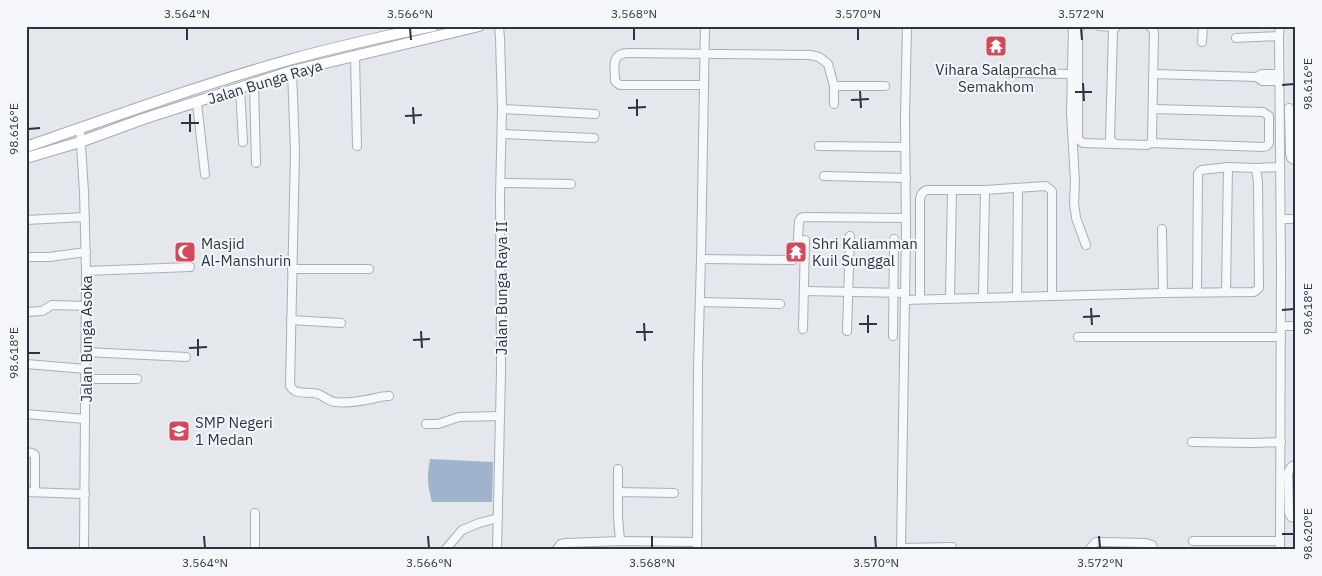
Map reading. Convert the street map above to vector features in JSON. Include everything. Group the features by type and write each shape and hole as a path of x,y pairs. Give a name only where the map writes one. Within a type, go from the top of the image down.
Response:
{"main road":[{"name":"Jalan Bunga Raya","path":"26,147 242,74 290,60 433,26"},
{"name":"Jalan Bunga Raya","path":"26,158 80,142 292,71 479,26"},
{"path":"363,42 366,53"}],"street":[{"name":"Jalan Bunga Raya II","path":"497,550 501,372 502,134 499,26"},
{"path":"556,550 561,544 566,543 620,541 697,546 704,26"},
{"path":"907,26 901,549 952,547"},
{"path":"1072,26 1071,112 1074,203 1076,218 1086,245"},
{"path":"1081,26 1078,29 1078,139 1083,143 1147,145 1151,143 1263,147 1269,143 1269,116 1263,112 1153,109"},
{"path":"1099,26 1116,27"},
{"path":"1150,26 1154,32 1151,143"},
{"path":"1202,26 1202,42"},
{"path":"1192,541 1280,546 1280,26"},
{"path":"1115,144 1110,139 1112,30 1116,27"},
{"path":"1236,38 1279,36"},
{"path":"704,85 620,85 615,81 616,56 624,53 810,55 819,57 828,64 834,86 834,104"},
{"path":"355,56 357,146"},
{"path":"292,71 295,150 290,386 297,392 318,394 333,402 360,401 380,396 389,396"},
{"path":"1010,73 1072,74"},
{"path":"1154,74 1257,77 1262,74 1279,77"},
{"path":"254,84 256,163"},
{"path":"834,86 885,86"},
{"path":"240,89 243,142"},
{"path":"197,103 205,174"},
{"path":"502,109 595,114"},
{"path":"1291,112 1290,153 1291,158 1296,161"},
{"name":"Jalan Bunga Asoka","path":"80,129 86,252 84,550"},
{"path":"502,134 594,138"},
{"path":"819,146 905,146"},
{"path":"1197,292 1198,174 1202,170 1228,167 1280,167"},
{"path":"1226,292 1228,167"},
{"path":"804,291 894,293 920,299 1254,292 1259,288 1258,182 1256,168"},
{"path":"824,176 906,178"},
{"path":"501,184 571,184"},
{"path":"920,299 920,199 923,192 928,190 985,190 1046,186 1052,191 1052,296"},
{"path":"1016,297 1018,188"},
{"path":"950,298 952,190"},
{"path":"983,297 985,190"},
{"path":"26,220 85,217"},
{"path":"701,259 793,260 797,256 800,221 804,217 906,218"},
{"path":"1280,219 1296,219"},
{"path":"1162,229 1163,293"},
{"path":"848,331 850,236"},
{"path":"893,336 894,239"},
{"path":"803,329 805,240"},
{"path":"26,258 86,252"},
{"path":"86,271 190,267"},
{"path":"292,270 369,269"},
{"path":"700,302 780,304"},
{"path":"26,312 42,311 52,305 86,306"},
{"path":"291,320 341,323"},
{"path":"1280,326 1296,326"},
{"path":"1078,337 1281,337"},
{"path":"86,352 186,357"},
{"path":"26,364 86,368"},
{"path":"86,379 137,379"},
{"path":"26,414 85,419"},
{"path":"426,424 438,424 459,417 500,416"},
{"path":"1192,442 1281,442"},
{"path":"26,452 35,455 35,492"},
{"path":"1296,464 1291,467 1288,473 1289,513 1291,517 1296,518"},
{"path":"618,469 620,541"},
{"path":"26,492 85,494"},
{"path":"618,492 674,493"},
{"path":"255,513 255,550"},
{"path":"446,548 462,530 479,522 498,518"},
{"path":"1089,550 1096,542 1102,542 1146,543 1152,544 1154,550"}],"water":[{"path":"430,459 493,462 492,502 432,502 428,480"}],"place":[{"name":"Vihara Salapracha Semakhom","path":"996,46"},
{"name":"Masjid Al-Manshurin","path":"185,252"},
{"name":"Shri Kaliamman Kuil Sunggal","path":"796,252"},
{"name":"SMP Negeri 1 Medan","path":"179,431"}]}
